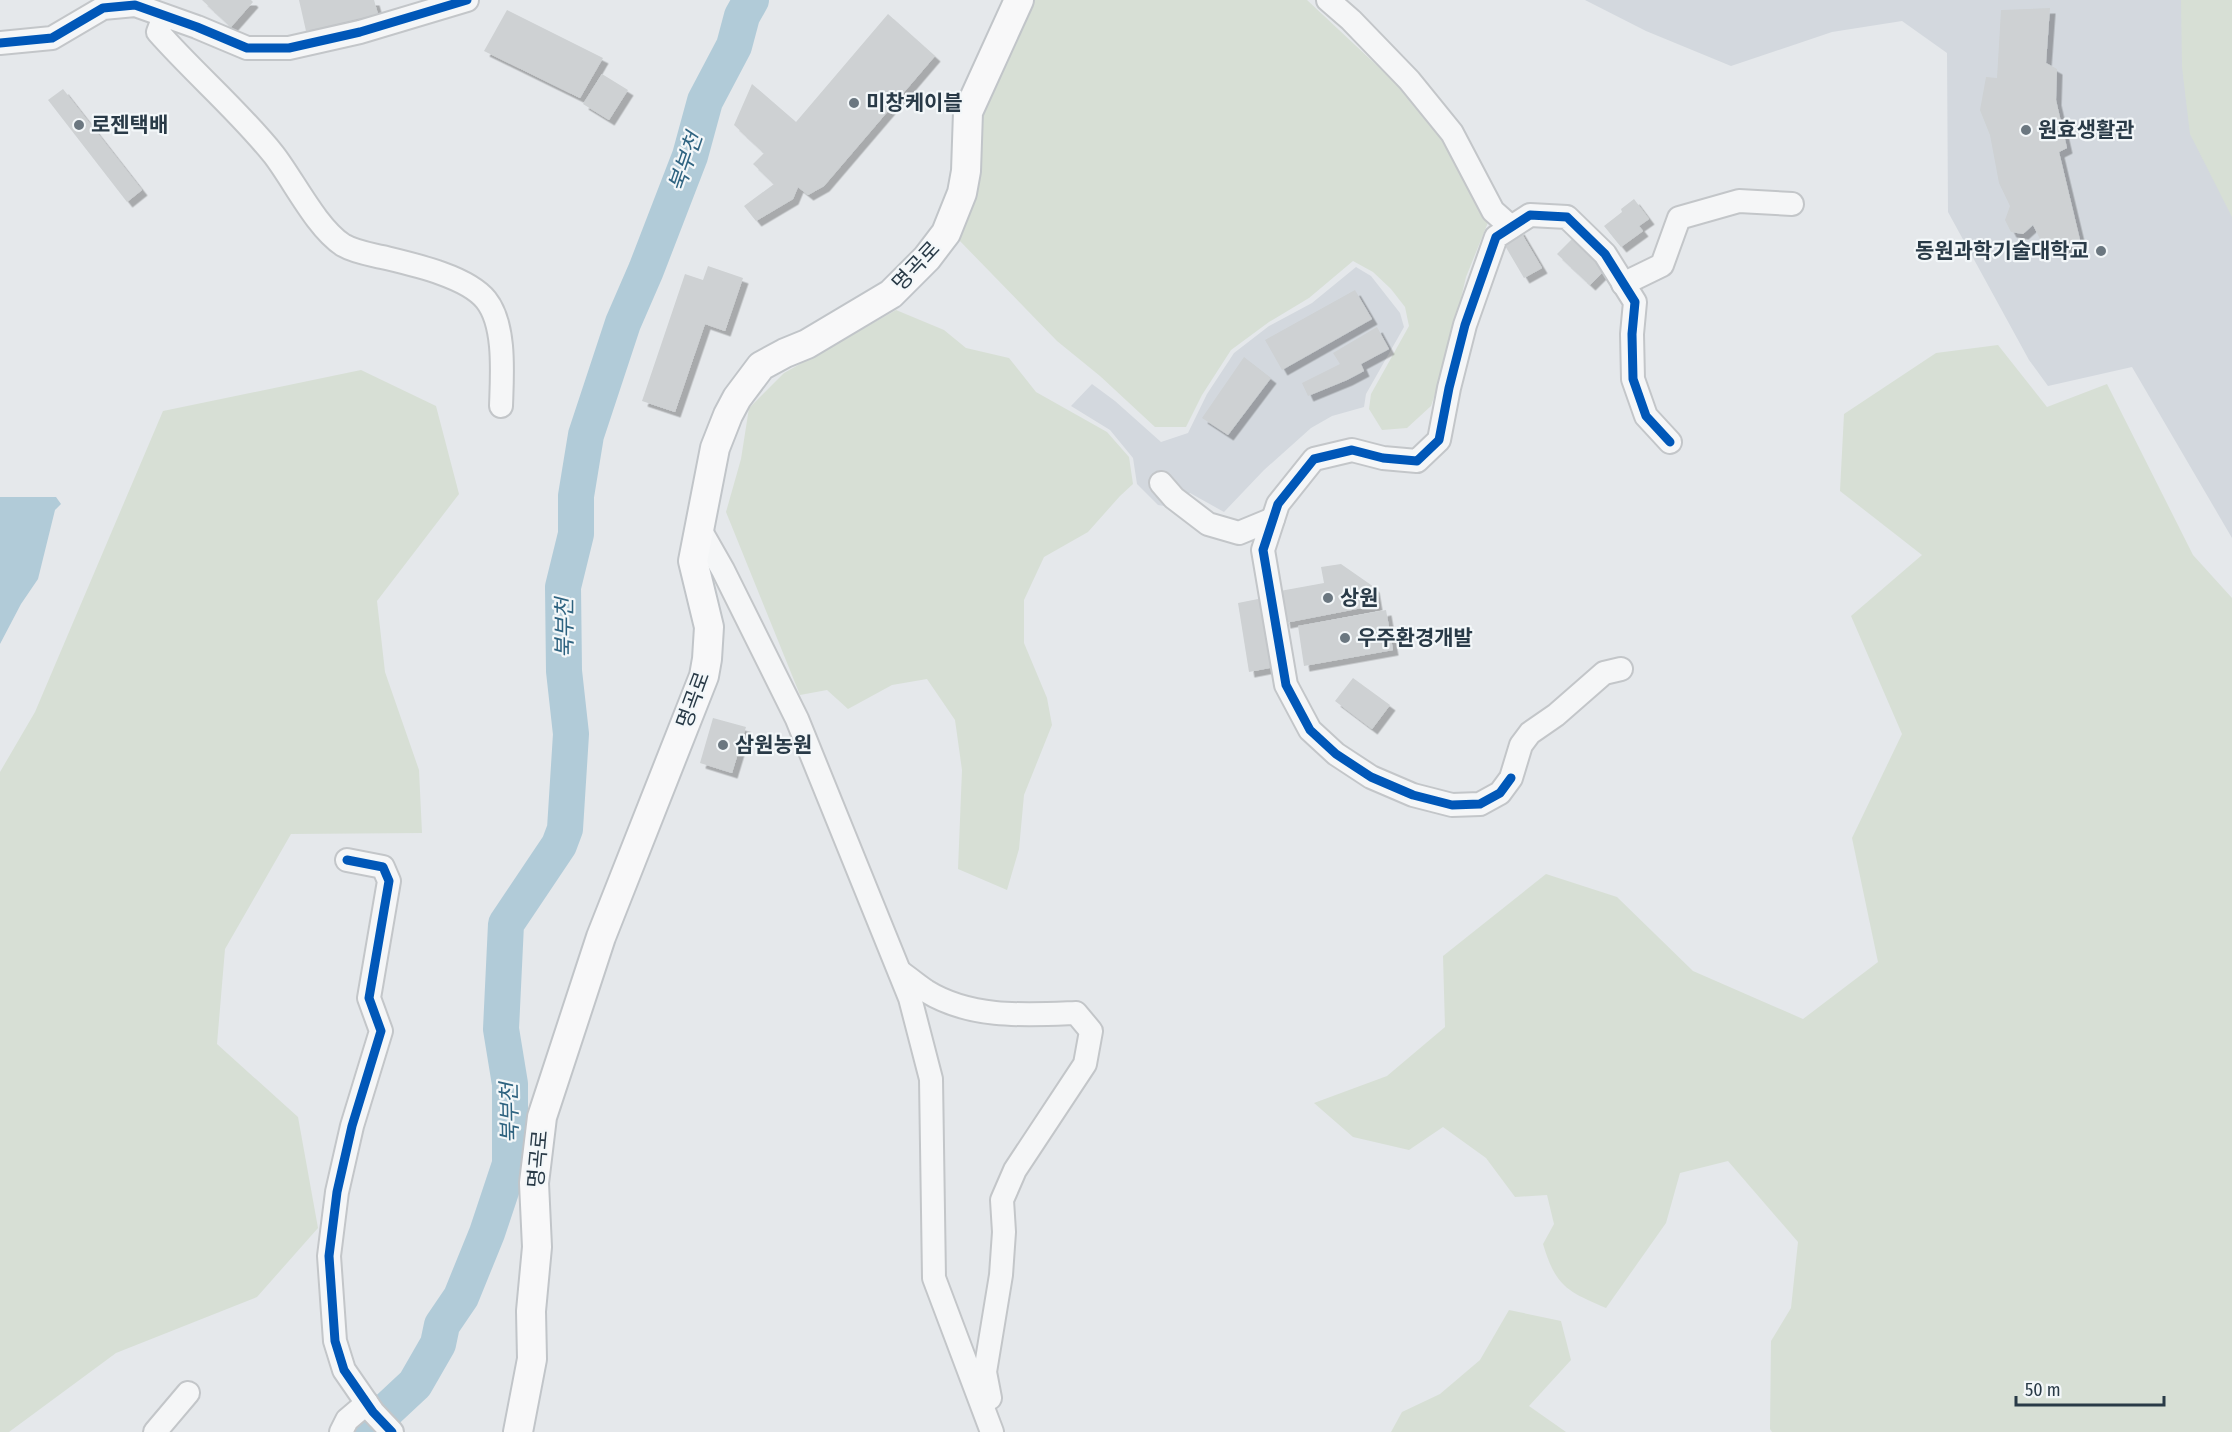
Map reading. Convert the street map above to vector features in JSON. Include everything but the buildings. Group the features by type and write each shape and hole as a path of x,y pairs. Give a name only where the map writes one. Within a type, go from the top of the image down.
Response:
{"main road":[{"name":"명곡로","path":"518,1432 532,1359 531,1311 537,1247 534,1183 542,1117 601,937 704,676 709,627 693,561 715,448 737,398 761,366 807,344 891,294 927,258 946,233 964,182 968,112 1018,0"}],"street":[{"path":"0,44 52,38 103,8 135,5 247,48 289,48 360,32 467,0"},
{"path":"1328,0 1351,20 1409,80 1452,134 1493,210 1511,227"},
{"path":"164,16 158,32 273,154 328,233 357,251 417,265 473,287 487,300 493,312 501,341 503,366 501,406"},
{"path":"1623,284 1662,265 1679,218 1739,201 1792,204"},
{"path":"1621,669 1604,673 1557,715 1530,733 1521,745 1511,778 1500,793 1480,804 1452,805 1413,795 1371,777 1336,754 1310,730 1286,685 1263,550 1278,504 1314,459 1352,450 1383,458 1417,461 1440,440 1457,357 1481,275 1496,237 1530,215 1567,217 1605,254 1635,302 1633,379 1646,416 1670,442"},
{"path":"1161,483 1174,498 1208,524 1239,533 1273,519"},
{"path":"698,526 723,570 797,719 910,998 931,1079 934,1278 992,1432"},
{"path":"347,860 383,867 389,881 369,998 381,1031 352,1126 337,1192 329,1256 335,1341 344,1370 367,1403 392,1432"},
{"path":"899,971 927,992 964,1008 1016,1015 1076,1013 1091,1031 1085,1064 1015,1170 1002,1200 1004,1232 1001,1275 985,1372 999,1432"},
{"path":"155,1432 188,1393"},
{"path":"341,1432 347,1420 367,1403"}],"shaded area":[{"path":"1035,0 1307,0 1417,103 1467,177 1489,220 1466,277 1447,358 1431,406 1407,428 1382,430 1369,409 1371,394 1409,326 1405,307 1391,289 1373,272 1353,261 1309,298 1269,322 1231,350 1202,395 1186,427 1155,427 1100,376 1057,341 957,238 980,118 1020,23"},
{"name":"동원과학기술대학교","path":"1585,0 2232,0 2232,538 2132,367 2048,386 2029,360 1948,212 1947,53 1902,21 1832,32 1731,66 1646,31"},
{"path":"2181,0 2232,0 2232,217 2190,134 2182,67"},
{"path":"1356,267 1371,276 1400,313 1404,327 1366,394 1364,407 1332,416 1311,428 1264,470 1224,512 1190,493 1170,507 1158,505 1137,484 1133,458 1110,430 1071,406 1092,384 1161,442 1188,433 1207,394 1234,353 1269,326 1312,303"},
{"path":"896,310 944,330 966,348 1009,358 1036,392 1107,432 1129,457 1133,484 1088,532 1044,557 1024,600 1024,643 1047,698 1052,725 1024,795 1019,849 1007,890 958,869 962,770 955,720 927,679 892,685 848,709 827,690 800,695 726,512 741,459 749,408 784,373"},
{"path":"1998,345 2047,407 2107,384 2193,555 2232,598 2232,1432 1772,1432 1770,1429 1771,1341 1791,1308 1798,1242 1728,1161 1680,1173 1666,1223 1606,1308 1572,1292 1558,1279 1553,1270 1543,1244 1554,1224 1547,1195 1515,1197 1486,1158 1443,1127 1409,1150 1353,1137 1314,1103 1387,1076 1445,1027 1443,956 1546,874 1617,897 1693,971 1803,1019 1878,962 1852,838 1902,734 1851,616 1922,555 1840,491 1844,414 1936,353"},
{"path":"361,370 436,406 459,494 377,601 385,672 419,770 422,833 291,834 225,949 217,1044 298,1117 318,1228 257,1297 116,1353 9,1432 0,1432 0,772 35,712 163,411"},
{"path":"1509,1310 1561,1321 1571,1360 1529,1406 1566,1432 1391,1432 1402,1412 1440,1394 1480,1360"}],"water":[{"path":"0,497 56,497 61,504 55,510 38,579 21,604 0,644"}],"waterway":[{"name":"북부천","path":"370,1432 385,1412 415,1384 438,1344 442,1325 461,1297 487,1233 510,1164 510,1084 501,1029 506,924 559,845 565,829 571,734 564,671 563,587 576,534 576,496 586,435 623,323 690,156 705,101 734,46 742,16 751,0"}],"cycle path":[{"path":"0,43 52,38 103,8 135,5 247,48 289,48 360,32 467,0"},
{"path":"1511,778 1500,793 1480,804 1452,805 1413,795 1371,777 1336,754 1310,730 1286,685 1263,550 1278,504 1314,459 1352,450 1383,458 1417,461 1439,440 1465,325 1496,237 1530,215 1567,217 1605,254 1635,302 1632,334 1633,379 1646,416 1670,442"},
{"path":"347,860 383,867 389,881 369,998 381,1031 352,1126 337,1192 329,1256 335,1341 344,1370 373,1412 392,1432"}],"place":[{"name":"미창케이블","path":"854,103"},
{"name":"로젠택배","path":"79,125"},
{"name":"원효생활관","path":"2026,130"},
{"name":"동원과학기술대학교","path":"2101,251"},
{"name":"상원","path":"1328,598"},
{"name":"우주환경개발","path":"1345,638"},
{"name":"삼원농원","path":"723,745"}]}
